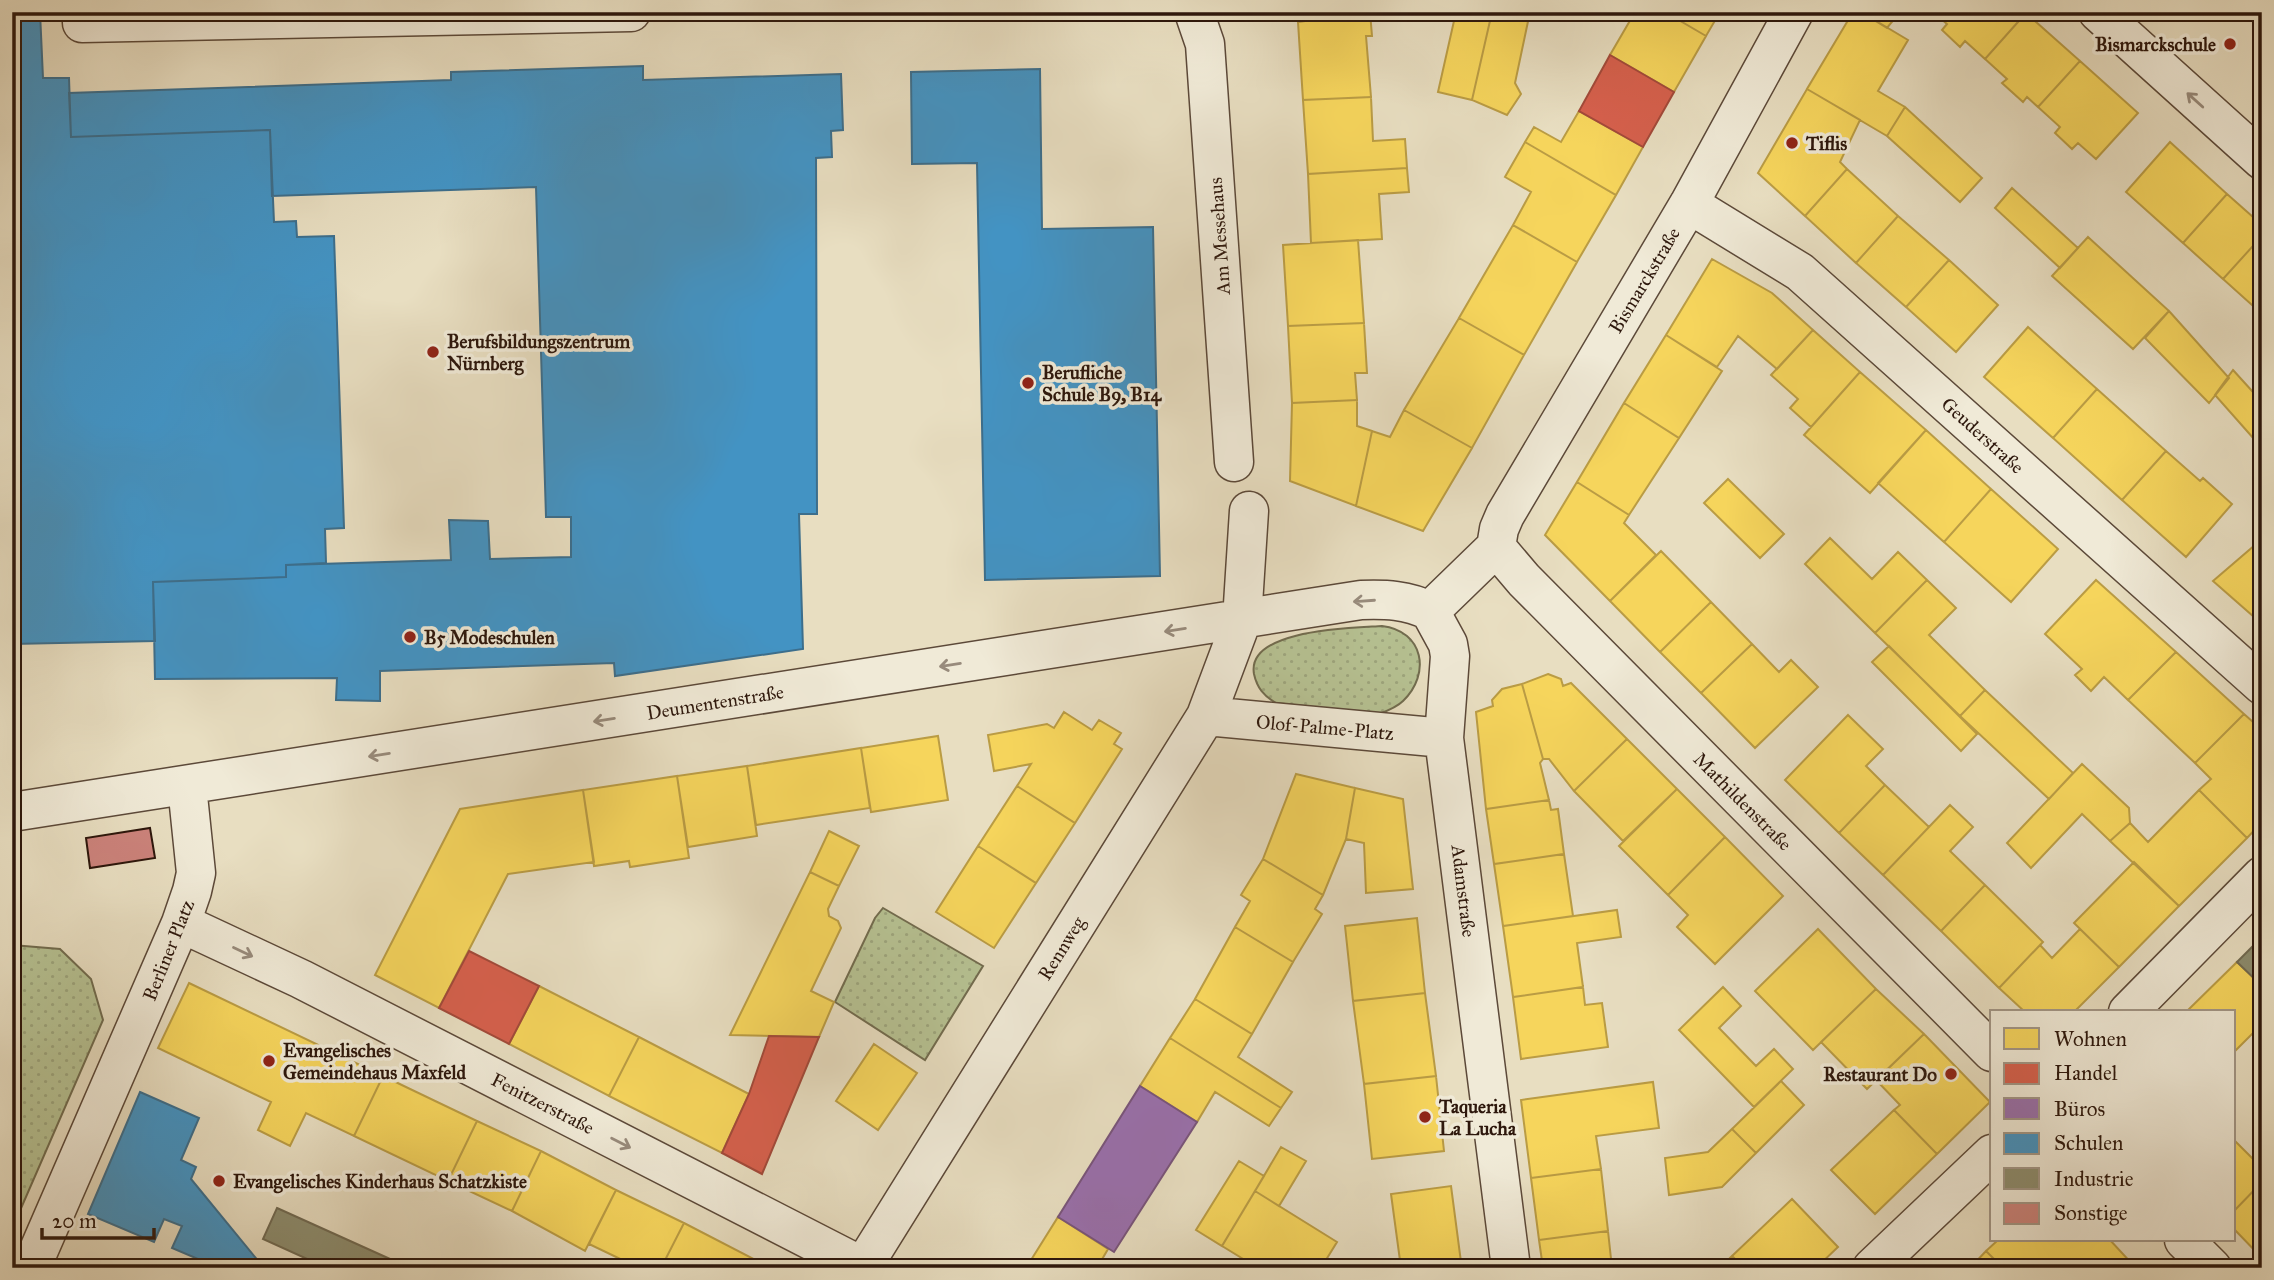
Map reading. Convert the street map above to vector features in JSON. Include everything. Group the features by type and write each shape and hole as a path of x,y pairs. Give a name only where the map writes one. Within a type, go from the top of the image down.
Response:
{"street":[{"path":"82,12 82,23 631,12"},
{"name":"Am Messehaus","path":"1194,12 1205,44 1234,462"},
{"name":"Bismarckstraße","path":"1496,547 1505,515 1689,204 1794,12"},
{"path":"2098,12 2256,145"},
{"name":"Geuderstraße","path":"1689,204 1800,272 2262,685"},
{"path":"1249,511 1242,620 1361,600 1386,599 1412,603 1430,611 1496,547"},
{"name":"Mathildenstraße","path":"1496,547 1524,580 1990,1050"},
{"name":"Adamstraße","path":"1430,611 1448,643 1450,656 1444,738 1511,1268"},
{"name":"Rennweg","path":"863,1267 1206,716 1242,620"},
{"name":"Deumentenstraße","path":"187,786 1242,620"},
{"name":"Olof-Palme-Platz","path":"1206,716 1444,738"},
{"path":"12,812 187,786"},
{"name":"Berliner Platz","path":"31,1268 181,923 192,891 196,873 187,786"},
{"path":"2130,1010 2262,876"},
{"name":"Fenitzerstraße","path":"181,923 301,979 863,1267"},
{"path":"1872,1268 1990,1156"},
{"path":"2185,1242 2213,1268"}],"green space":[{"path":"1382,626 1407,636 1419,655 1420,667 1412,690 1401,703 1389,710 1379,714 1276,703 1257,683 1254,674 1256,659 1267,648 1283,640 1327,630"},
{"path":"883,908 983,966 925,1060 835,1002 875,918"},
{"path":"12,945 60,949 91,979 103,1020 12,1229"}],"building: Wohnen":[{"path":"1297,12 1366,12 1298,22"},
{"path":"1370,12 1372,36 1366,36 1371,97 1303,100 1298,22"},
{"path":"1456,12 1492,12 1472,100 1438,92"},
{"path":"1492,12 1530,12 1515,83 1521,94 1507,115 1472,100"},
{"path":"1635,12 1665,12 1706,36 1674,92 1610,55"},
{"path":"1665,12 1720,12 1706,36"},
{"path":"1853,12 1861,12 1908,40 1878,91 1905,107 1887,136 1807,89"},
{"path":"1861,12 1900,12 1887,28"},
{"path":"1933,12 2026,13 1985,59 1965,41 1960,47 1942,30 1947,24"},
{"path":"2026,13 2080,61 2038,107 2027,97 2023,102 2002,83 2007,79 1985,59"},
{"path":"2080,61 2138,113 2096,159 2078,143 2072,149 2055,133 2060,127 2038,107"},
{"path":"1807,89 1860,120 1840,162 1847,169 1805,216 1758,173"},
{"path":"1371,97 1373,141 1405,139 1407,168 1308,174 1303,100"},
{"path":"1905,107 1982,178 1960,202 1887,136"},
{"path":"1579,111 1643,147 1616,195 1525,142 1534,127 1561,142"},
{"path":"1525,142 1616,195 1577,262 1513,225 1531,192 1505,177"},
{"path":"2170,142 2227,194 2183,243 2126,192"},
{"path":"1407,168 1409,192 1379,194 1382,239 1311,243 1308,174"},
{"path":"1847,169 1898,216 1856,263 1805,216"},
{"path":"2012,188 2078,248 2060,268 1995,208"},
{"path":"2227,194 2262,225 2262,236 2223,279 2183,243"},
{"path":"1898,216 1949,260 1906,307 1856,263"},
{"path":"1513,225 1577,262 1524,355 1459,318"},
{"path":"2262,236 2262,314 2223,279"},
{"path":"2088,237 2169,311 2133,349 2052,276"},
{"path":"1358,240 1364,323 1288,326 1283,245"},
{"path":"1712,259 1772,293 1813,330 1777,369 1738,336 1717,367 1666,335"},
{"path":"1949,260 1998,305 1956,352 1906,307"},
{"path":"2169,311 2229,378 2209,403 2145,338"},
{"path":"1459,318 1524,355 1472,448 1404,410"},
{"path":"1364,323 1367,373 1355,373 1357,400 1292,403 1288,326"},
{"path":"2028,327 2097,389 2053,438 1984,377"},
{"path":"1813,330 1860,372 1811,427 1790,408 1798,399 1771,375"},
{"path":"1666,335 1722,371 1679,438 1624,403"},
{"path":"2233,370 2262,402 2262,448 2215,395"},
{"path":"1860,372 1926,430 1870,493 1804,435"},
{"path":"2097,389 2166,451 2122,500 2053,438"},
{"path":"1357,400 1357,426 1372,431 1356,506 1290,481 1292,403"},
{"path":"1624,403 1679,438 1629,515 1577,482"},
{"path":"1404,410 1472,448 1423,531 1356,506 1372,431 1390,437"},
{"path":"1926,430 1991,489 1944,542 1878,483"},
{"path":"2166,451 2200,481 2203,478 2232,504 2186,557 2122,500"},
{"path":"1728,479 1784,534 1760,558 1704,503"},
{"path":"1577,482 1629,515 1624,523 1656,555 1610,601 1545,535"},
{"path":"1991,489 2058,549 2011,602 1944,542"},
{"path":"1830,538 1872,579 1898,552 1927,580 1875,633 1805,564"},
{"path":"2262,539 2262,624 2213,581"},
{"path":"1661,551 1711,602 1660,652 1610,601"},
{"path":"1927,580 1956,608 1929,635 1985,690 1960,716 1875,633"},
{"path":"2096,580 2176,652 2128,700 2104,677 2091,691 2075,675 2082,669 2045,634"},
{"path":"1711,602 1752,644 1701,693 1660,652"},
{"path":"1752,644 1779,672 1791,660 1818,687 1755,748 1701,693"},
{"path":"1889,646 1977,734 1961,751 1872,662"},
{"path":"2176,652 2244,714 2195,763 2128,700"},
{"path":"1548,674 1561,679 1563,686 1571,683 1627,739 1574,791 1549,759 1543,759 1522,684"},
{"path":"1522,684 1543,759 1540,763 1549,800 1486,809 1476,712 1493,706 1492,700 1502,689"},
{"path":"1985,690 2073,773 2049,799 1960,716"},
{"path":"1064,712 1092,730 1099,720 1121,733 1114,744 1122,749 1075,823 1017,786 1031,764 994,771 988,735 1047,724 1054,728"},
{"path":"2244,714 2262,730 2262,822 2247,838 2199,790 2211,779 2195,763"},
{"path":"1848,715 1883,749 1866,766 1885,785 1839,833 1785,780"},
{"path":"938,736 948,800 871,812 861,748"},
{"path":"1627,739 1677,789 1623,841 1574,791"},
{"path":"861,748 870,808 756,825 747,766"},
{"path":"2082,764 2129,808 2130,823 2110,841 2082,814 2031,868 2007,843"},
{"path":"747,766 757,836 688,847 677,776"},
{"path":"1296,774 1355,788 1346,839 1323,895 1263,859"},
{"path":"677,776 689,858 630,867 629,861 594,866 583,790"},
{"path":"1885,785 1929,827 1883,875 1839,833"},
{"path":"1017,786 1075,823 1036,883 978,846"},
{"path":"1355,788 1403,799 1413,889 1366,893 1364,843 1346,839"},
{"path":"1677,789 1725,837 1668,895 1619,846"},
{"path":"583,790 594,862 508,874 439,1008 375,975 460,809"},
{"path":"2199,790 2247,838 2179,906 2110,841 2130,823 2148,842"},
{"path":"1549,800 1551,810 1558,809 1564,854 1494,864 1486,809"},
{"path":"1950,805 1973,827 1950,851 1985,885 1941,931 1883,875"},
{"path":"829,831 859,846 839,886 810,872"},
{"path":"1725,837 1783,896 1715,964 1677,927 1688,915 1668,895"},
{"path":"978,846 1036,883 994,948 936,912"},
{"path":"1564,854 1573,916 1503,926 1494,864"},
{"path":"1263,859 1323,895 1315,909 1322,914 1293,962 1235,927 1250,901 1241,895"},
{"path":"2134,862 2179,906 2119,967 2074,923"},
{"path":"810,872 839,886 828,909 829,916 838,921 841,928 811,991 834,1002 819,1037 730,1035"},
{"path":"1985,885 2043,942 1999,988 1941,931"},
{"path":"1617,910 1621,937 1577,943 1583,987 1513,997 1503,926"},
{"path":"1417,918 1425,993 1353,1001 1345,926"},
{"path":"1235,927 1293,962 1252,1034 1195,999"},
{"path":"1818,929 1876,989 1813,1050 1755,991"},
{"path":"2080,929 2119,967 2076,1010 2023,1010 1999,988 2040,945 2052,958"},
{"path":"2237,962 2262,986 2262,1029 2259,1027 2236,1050 2236,1010 2188,1010"},
{"name":"Evangelisches Gemeindehaus Maxfeld","path":"189,983 383,1076 354,1136 306,1113 290,1146 258,1130 271,1102 158,1048"},
{"path":"539,986 639,1037 609,1096 509,1044"},
{"path":"1583,987 1585,1005 1602,1003 1608,1047 1521,1059 1513,997"},
{"path":"1723,987 1741,1006 1719,1028 1756,1066 1774,1049 1793,1069 1754,1107 1679,1030"},
{"path":"1876,989 1924,1034 1867,1089 1821,1042"},
{"path":"1425,993 1436,1076 1364,1084 1353,1001"},
{"path":"1195,999 1252,1034 1238,1057 1292,1092 1281,1108 1170,1038"},
{"path":"1924,1034 1990,1102 1937,1154 1894,1110 1900,1105 1876,1080"},
{"path":"639,1037 749,1094 722,1153 609,1096"},
{"path":"1170,1038 1281,1108 1269,1126 1215,1092 1197,1122 1140,1086"},
{"path":"874,1044 917,1073 878,1130 836,1101"},
{"path":"383,1076 477,1121 448,1181 354,1136"},
{"path":"1436,1076 1444,1151 1372,1159 1364,1084"},
{"path":"1781,1081 1804,1105 1756,1153 1732,1129"},
{"path":"1653,1082 1659,1128 1596,1136 1601,1169 1531,1178 1521,1100"},
{"path":"1894,1110 1937,1154 1875,1214 1831,1170"},
{"path":"477,1121 541,1151 512,1211 448,1181"},
{"path":"1732,1129 1756,1153 1722,1187 1669,1195 1665,1158 1708,1152"},
{"path":"2236,1142 2262,1168 2262,1182 2236,1209"},
{"path":"1281,1147 1306,1161 1279,1206 1255,1191"},
{"path":"541,1151 616,1190 585,1251 512,1211"},
{"path":"1239,1161 1264,1176 1222,1246 1196,1230"},
{"path":"1601,1169 1608,1231 1539,1240 1531,1178"},
{"path":"2262,1182 2262,1258 2236,1231 2236,1209"},
{"path":"1451,1186 1461,1262 1401,1268 1391,1194"},
{"path":"616,1190 684,1223 661,1268 639,1268 589,1244"},
{"path":"1255,1191 1337,1242 1321,1268 1258,1268 1222,1246"},
{"path":"1792,1199 1838,1247 1816,1268 1744,1268 1732,1256"},
{"path":"1058,1217 1108,1249 1097,1268 1026,1268"},
{"path":"684,1223 771,1268 661,1268"},
{"path":"1608,1231 1612,1268 1543,1268 1539,1240"},
{"path":"1996,1242 2112,1242 2135,1267 2003,1268 1986,1251"},
{"path":"1986,1251 2003,1268 1970,1268"},
{"path":"1732,1256 1744,1268 1720,1268"},
{"path":"1461,1262 1462,1268 1422,1268"}],"building: Handel":[{"path":"1610,55 1674,92 1643,147 1579,111"},
{"path":"469,951 539,986 509,1044 439,1008"},
{"path":"769,1036 819,1037 762,1174 722,1153 749,1094"}],"building: Büros":[{"path":"1140,1086 1197,1122 1114,1252 1058,1217"}],"building: Schulen":[{"path":"12,12 40,12 43,78 69,78 71,137 270,130 274,222 296,221 297,237 334,236 344,528 325,529 326,563 286,565 286,577 153,582 155,641 12,644 12,515 17,515 15,423 12,423"},
{"path":"643,66 643,80 841,74 843,130 831,131 832,157 816,158 817,514 799,514 803,649 615,676 614,663 380,671 380,701 336,700 337,678 155,679 153,582 286,577 286,565 451,560 449,520 488,521 490,559 571,557 571,517 546,517 536,187 272,196 270,130 71,137 69,93 451,80 451,72"},
{"path":"1040,69 1042,229 1153,227 1160,576 985,580 977,163 912,164 911,72"},
{"path":"140,1092 199,1118 181,1160 196,1167 191,1179 264,1268 219,1268 172,1248 182,1226 164,1219 154,1242 88,1214"}],"building: Industrie":[{"path":"2262,939 2262,986 2237,962"},
{"path":"277,1208 410,1268 327,1268 263,1239"}],"building: Sonstige":[{"path":"150,828 155,858 90,868 86,838"}],"place":[{"name":"Bismarckschule","path":"2230,44"},
{"name":"Tiflis","path":"1792,143"},
{"name":"Berufsbildungszentrum Nürnberg","path":"433,352"},
{"name":"Berufliche Schule B9, B14","path":"1028,383"},
{"name":"B5 Modeschulen","path":"410,637"},
{"name":"Evangelisches Gemeindehaus Maxfeld","path":"269,1061"},
{"name":"Restaurant Do","path":"1951,1074"},
{"name":"Taqueria La Lucha","path":"1425,1117"},
{"name":"Evangelisches Kinderhaus Schatzkiste","path":"219,1181"}]}
